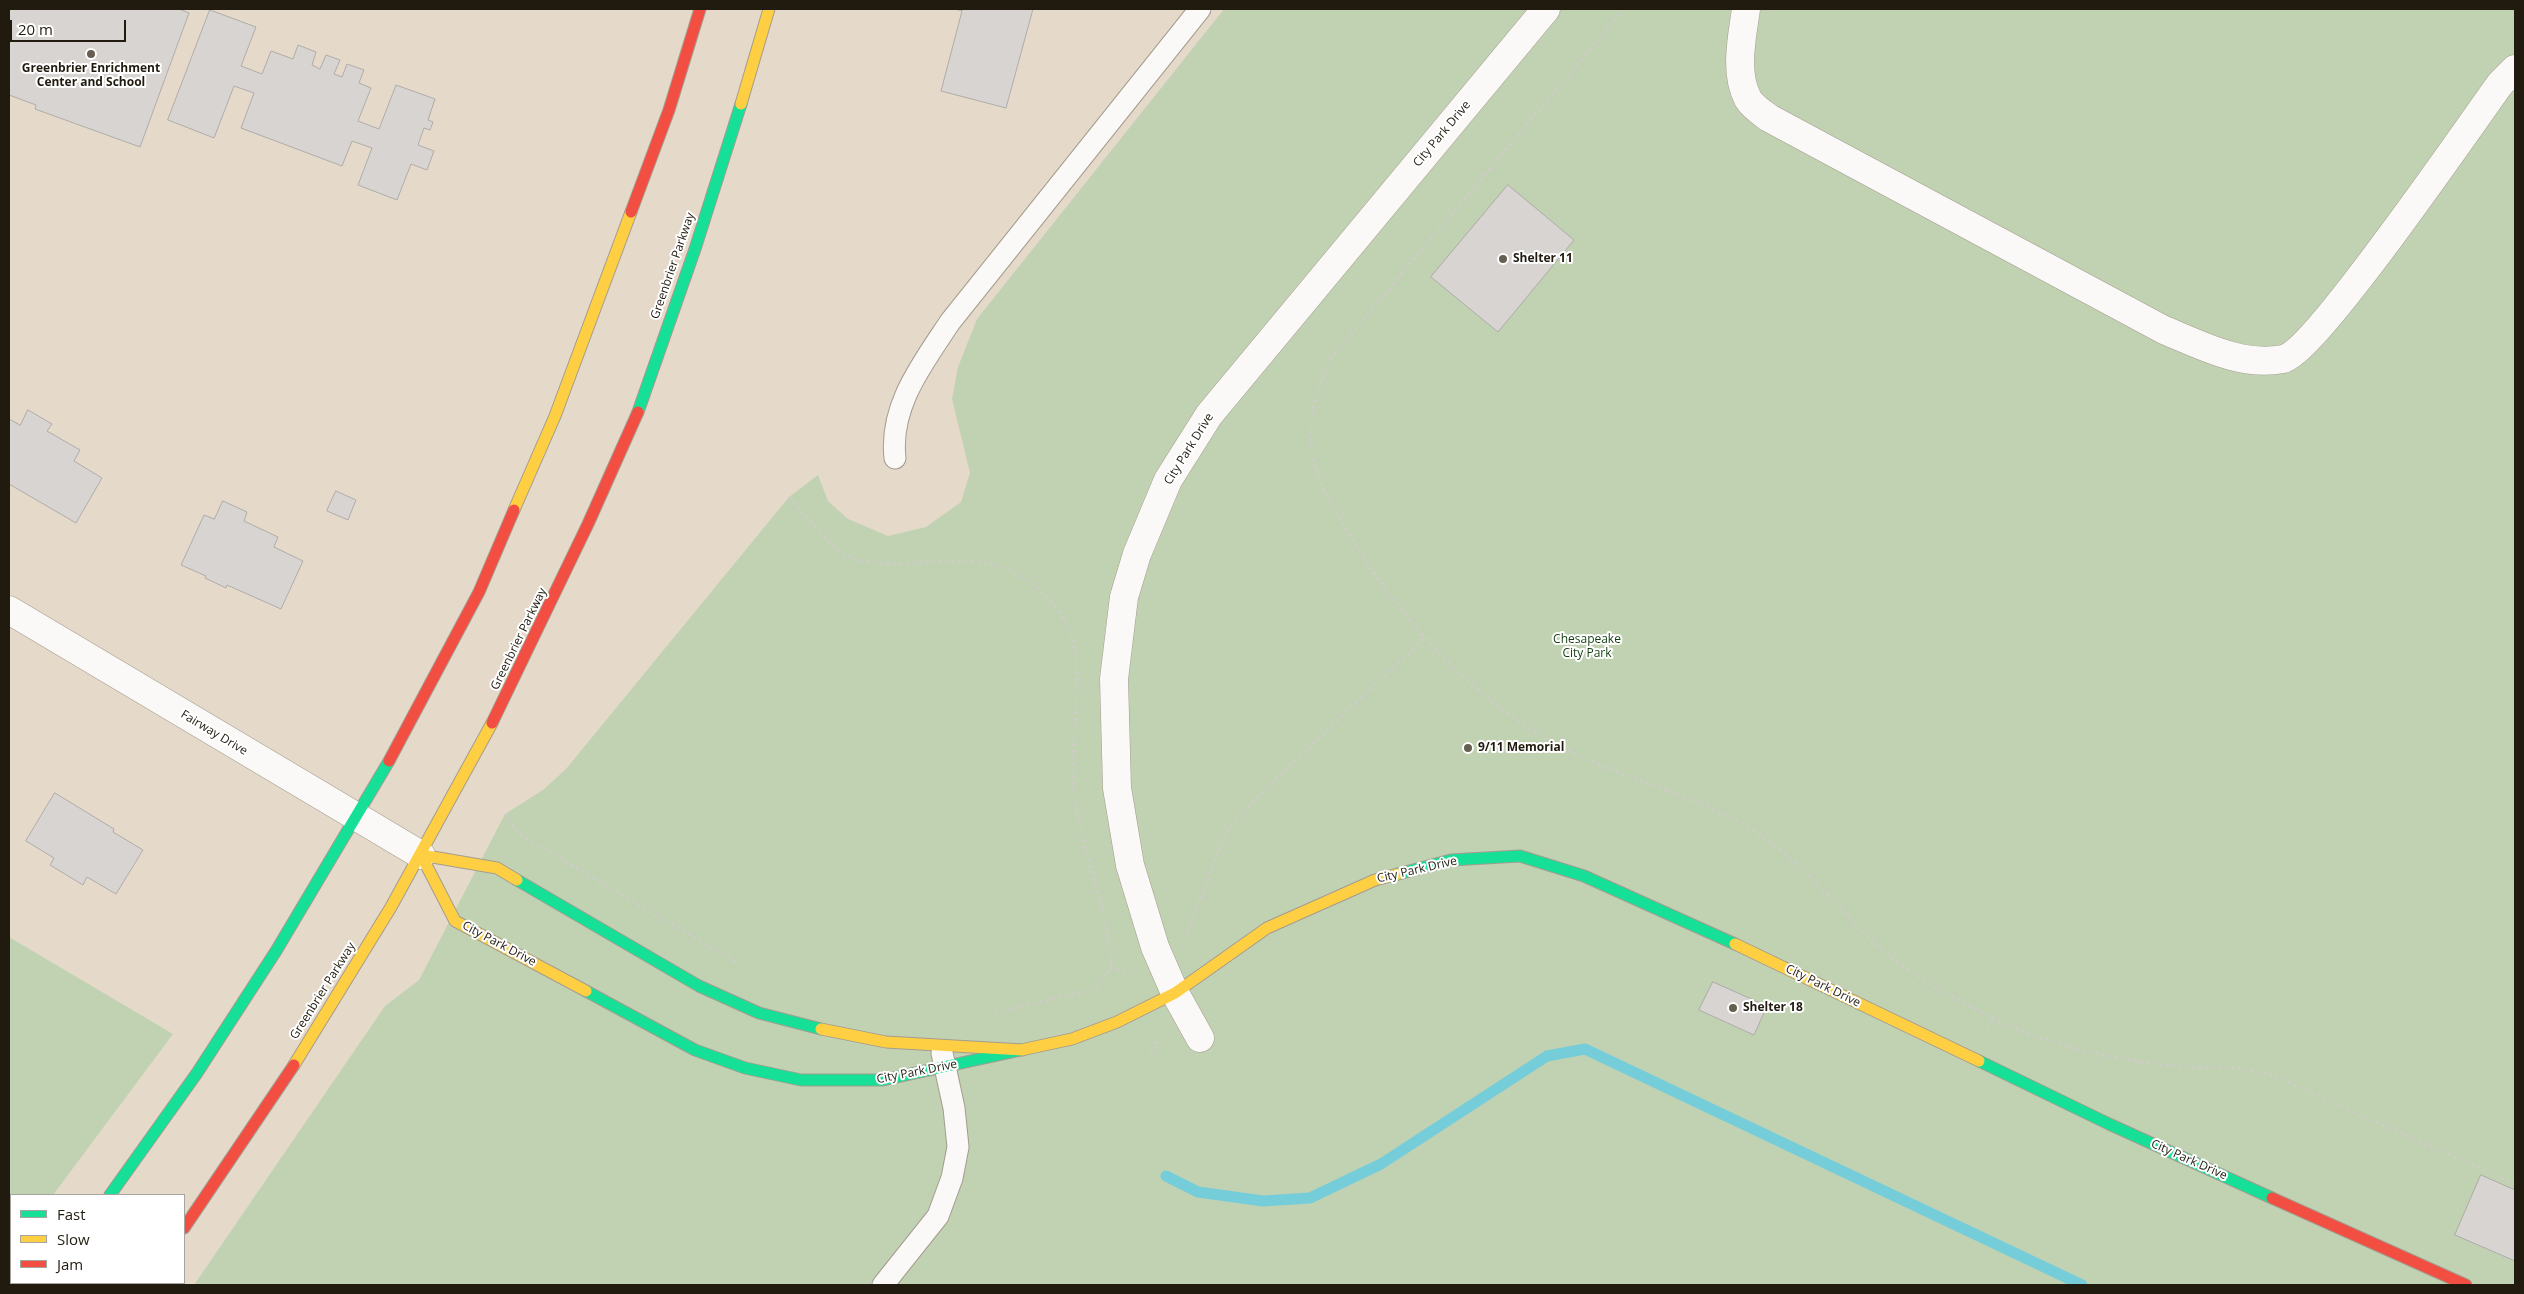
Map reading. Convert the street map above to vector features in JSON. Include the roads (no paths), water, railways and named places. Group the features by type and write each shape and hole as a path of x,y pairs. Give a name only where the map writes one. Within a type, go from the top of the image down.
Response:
{"street":[{"path":"111,1194 203,1065 276,951 393,754 479,592 558,407 629,220 669,110 700,9"},
{"name":"Greenbrier Parkway","path":"185,1227 232,1159 310,1038 421,855 524,663 644,395 691,260 769,9"},
{"name":"City Park Drive","path":"1200,1038 1175,993 1155,948 1130,864 1117,788 1114,678 1124,597 1137,554 1168,480 1209,415 1546,9"},
{"path":"1746,9 1741,44 1742,84 1749,101 1769,118 2164,330 2219,352 2254,362 2285,358 2310,338 2392,235 2500,84 2515,69"},
{"name":"Fairway Drive","path":"9,610 354,817 421,855"},
{"name":"City Park Drive","path":"421,855 497,868 699,986 759,1013 821,1029 886,1042 1023,1050"},
{"name":"City Park Drive","path":"421,855 456,921 695,1050 745,1068 801,1080 883,1080 1072,1039 1117,1022 1175,993 1267,928 1375,880 1451,860 1520,856 1584,876 1768,959 2109,1124 2466,1285"}],"lane":[{"path":"895,458 895,426 903,401 918,370 950,322 1200,9"},
{"path":"883,1285 938,1216 952,1178 958,1147 954,1108 944,1067 941,1045"}],"waterway":[{"path":"1166,1176 1198,1192 1263,1201 1310,1198 1381,1164 1547,1056 1585,1049 2082,1285"}],"place":[{"name":"Greenbrier Enrichment Center and School","path":"91,54"},
{"name":"Shelter 11","path":"1503,259"},
{"name":"9/11 Memorial","path":"1468,748"},
{"name":"Shelter 18","path":"1733,1008"}],"park label":[{"name":"Chesapeake City Park","path":"1587,647"}]}
